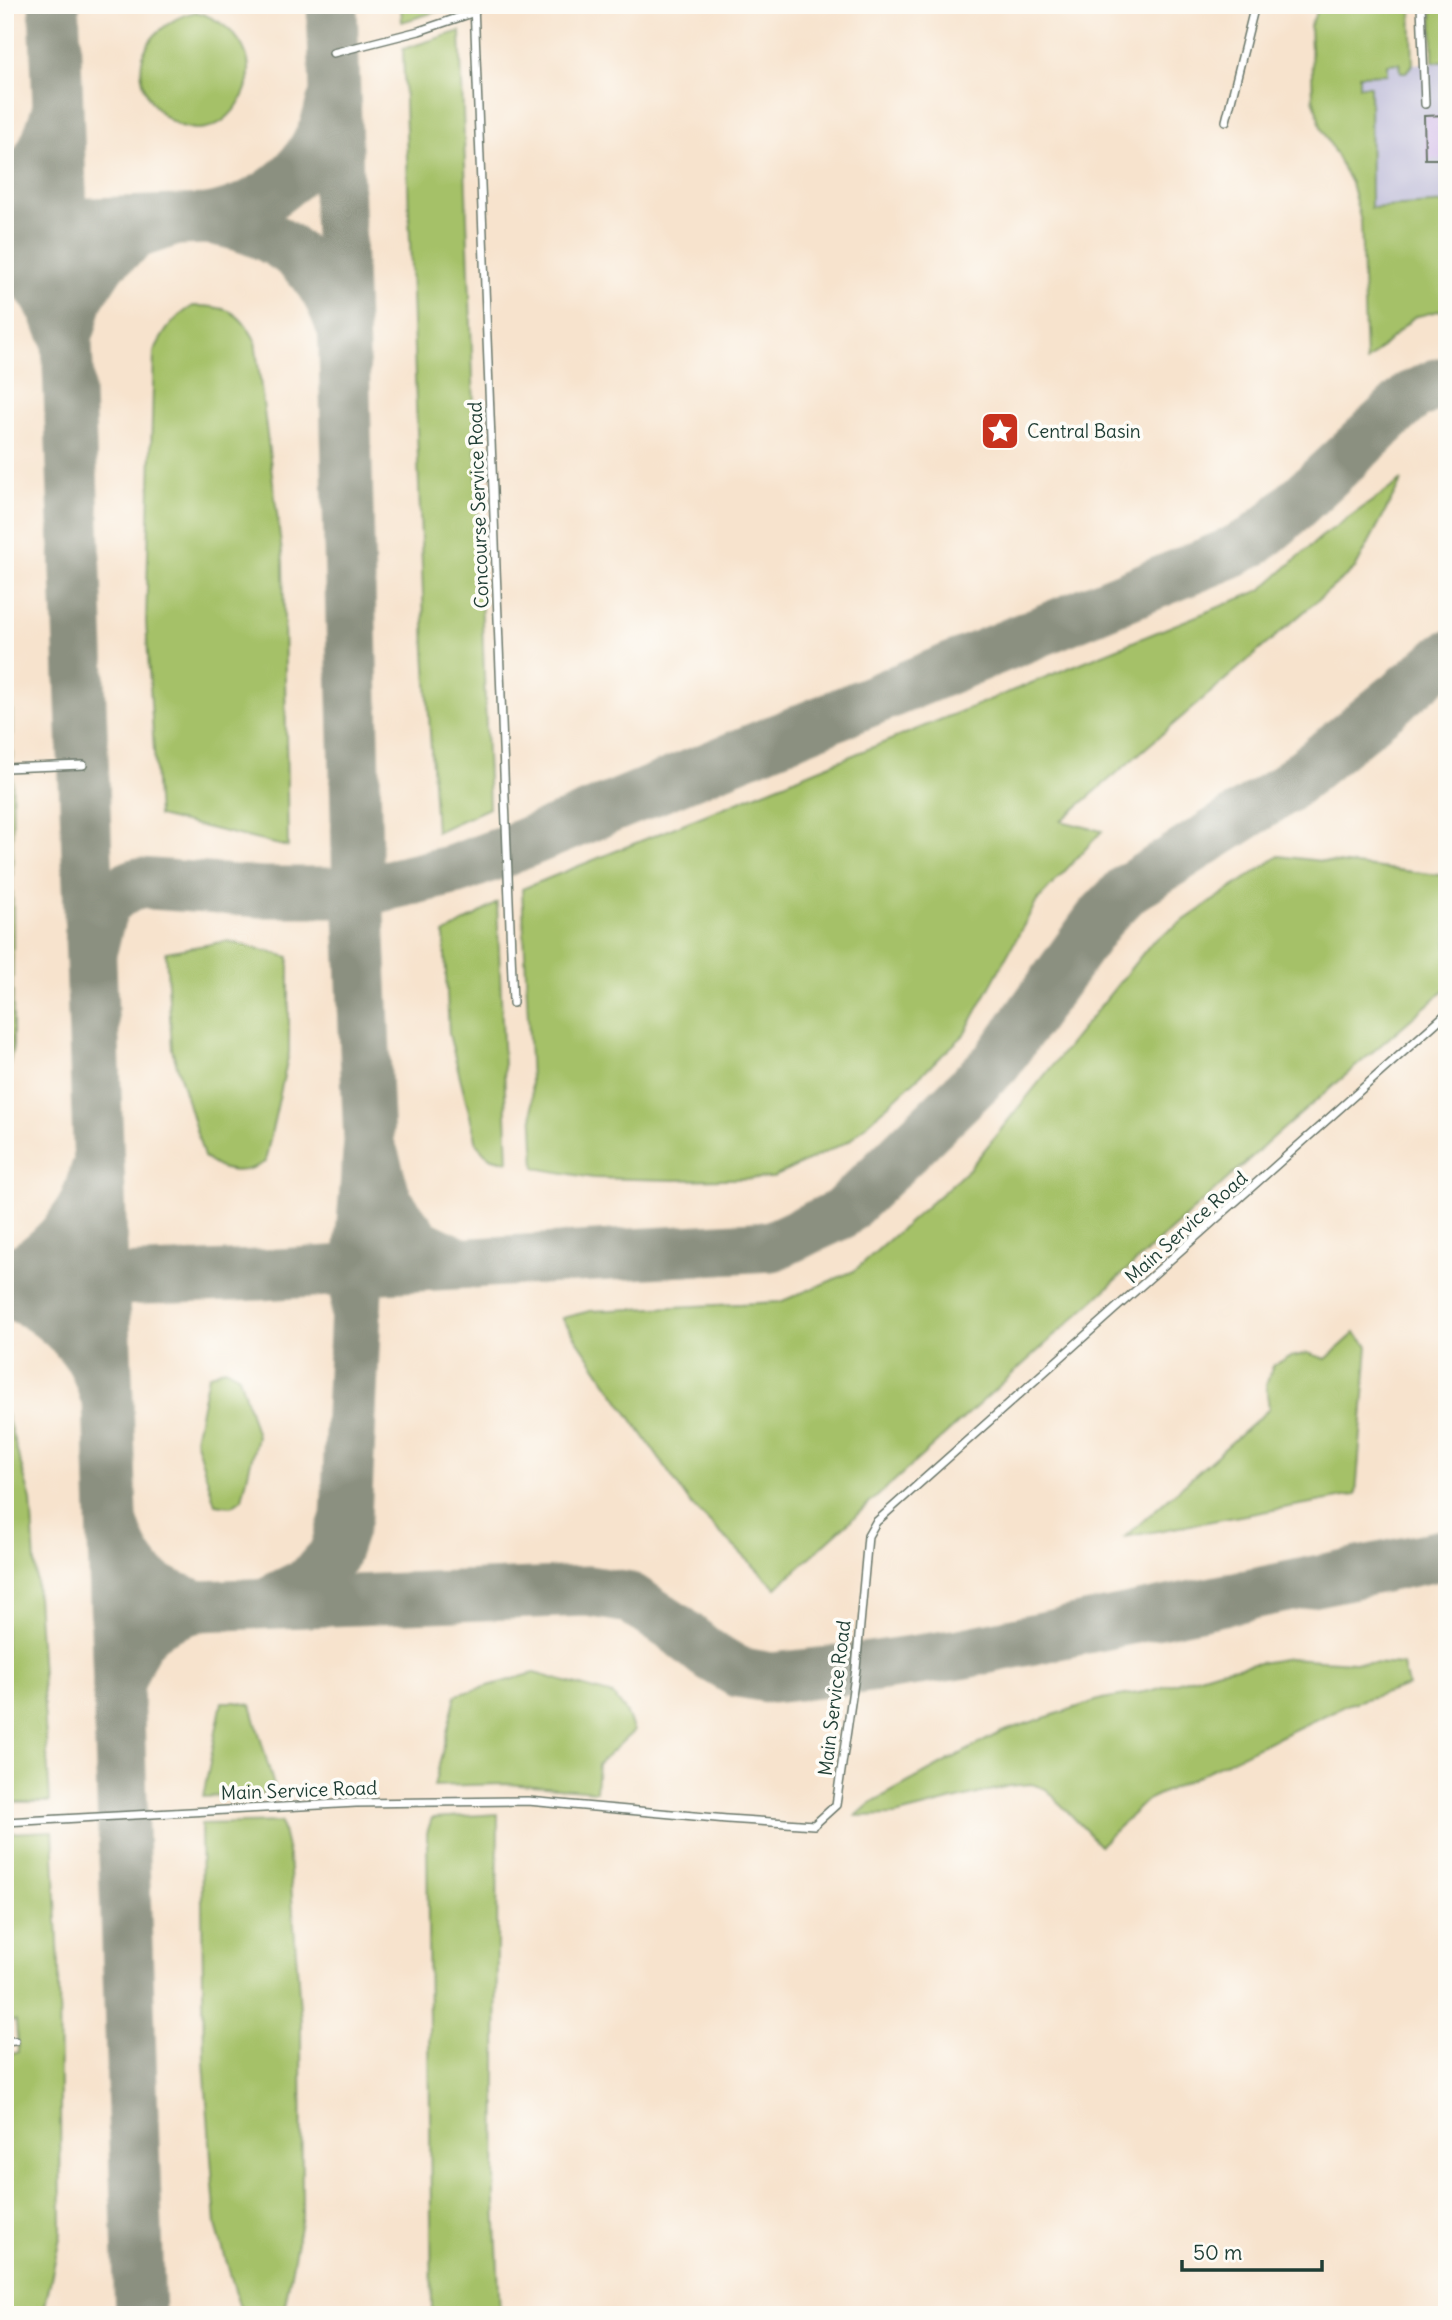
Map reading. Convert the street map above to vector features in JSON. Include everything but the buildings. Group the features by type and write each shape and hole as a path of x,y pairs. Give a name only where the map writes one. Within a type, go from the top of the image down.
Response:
{"lane":[{"path":"1226,121 1255,5"},
{"path":"1421,5 1425,104"},
{"path":"333,53 419,31 474,9"},
{"name":"Concourse Service Road","path":"474,9 513,1003"},
{"path":"5,768 83,765"},
{"name":"Main Service Road","path":"5,1822 356,1802 528,1801 814,1825 836,1805 856,1669 868,1536 876,1522 1447,1013"},
{"path":"5,2042 15,2042"}],"shaded area":[{"path":"1447,62 1447,203 1371,208 1370,87 1359,86 1359,74 1387,74 1387,64 1401,63 1401,72 1406,72 1413,64"}],"green space":[{"path":"401,5 459,5 402,22"},
{"path":"1320,5 1411,5 1413,64 1406,72 1401,72 1400,63 1387,64 1387,74 1359,75 1359,86 1370,86 1371,208 1447,203 1447,309 1414,317 1366,362 1361,222 1351,183 1321,127 1313,98 1310,26"},
{"path":"1432,5 1447,5 1447,62 1433,62"},
{"path":"196,12 225,26 236,36 244,48 249,76 237,106 218,124 198,129 178,124 160,112 147,94 142,73 145,52 159,31 176,19"},
{"path":"460,31 489,808 436,832 425,650 403,49"},
{"path":"193,306 214,307 230,312 243,322 255,340 283,561 288,847 158,816 146,622 154,352 170,326"},
{"path":"1402,480 1356,567 1061,821 1102,831 1037,901 963,1036 849,1141 772,1178 593,1178 535,1168 522,889 1261,590 1321,537"},
{"path":"5,561 12,688 13,1046 5,1088"},
{"path":"1279,856 1447,876 1447,988 1275,1136 776,1588 690,1503 562,1318 590,1311 780,1302 854,1271 969,1169 1152,942"},
{"path":"497,903 508,1161 490,1156 477,1143 449,1034 444,934"},
{"path":"227,941 289,957 289,1053 265,1162 241,1171 218,1167 204,1157 172,1049 166,952"},
{"path":"1355,1333 1368,1346 1356,1495 1125,1537 1269,1409 1266,1385 1273,1366 1287,1358 1308,1353 1326,1359"},
{"path":"225,1368 239,1376 257,1436 242,1499 232,1506 215,1504 195,1439 208,1376"},
{"path":"5,1409 31,1500 50,1802 5,1802"},
{"path":"1289,1658 1403,1665 1408,1686 1346,1705 1147,1800 1100,1845 1046,1789 1032,1784 1009,1786 895,1815 856,1816 872,1802 1001,1732 1102,1699 1150,1691 1219,1670"},
{"path":"534,1673 613,1695 626,1712 634,1731 598,1764 596,1791 507,1784 434,1786 456,1695"},
{"path":"222,1702 251,1705 276,1793 203,1797"},
{"path":"498,1814 495,2200 500,2315 432,2315 427,1833 432,1818"},
{"path":"281,1822 289,1857 301,2022 302,2216 283,2315 242,2315 216,2225 204,2062 201,1824"},
{"path":"53,1831 59,1966 61,2233 43,2315 5,2315 5,2056 18,2052 16,2021 5,2022 5,1833"}],"taxiway":[{"path":"54,5 140,2315"},
{"path":"266,1603 309,1582 333,1556 346,1517 358,1269 369,1142 358,892 332,5"},
{"path":"5,226 208,219 230,213 270,194 288,181 303,165 325,126 331,104"},
{"path":"5,197 24,180 38,160 56,114"},
{"path":"208,219 253,230 290,251 319,281 340,323"},
{"path":"71,326 78,298 102,261 137,233 167,223"},
{"path":"5,255 35,280 65,335"},
{"path":"93,946 105,907 117,894 138,883 261,892 358,892 454,870 1228,554 1254,541 1276,523 1412,396 1447,382"},
{"path":"5,1284 260,1275 772,1246 841,1214 996,1063 1100,918 1128,889 1285,789 1447,656"},
{"path":"373,1154 387,1202 418,1243 460,1263"},
{"path":"5,1276 40,1258 69,1229 83,1207 96,1170"},
{"path":"5,1293 29,1302 63,1326 91,1360 104,1392"},
{"path":"114,1526 127,1557 144,1579 168,1594 199,1606 167,1618 145,1633 131,1654 118,1687"},
{"path":"199,1606 588,1591 630,1598 678,1630 706,1653 738,1672 772,1678 960,1654 1447,1554"}],"place":[{"name":"Central Basin","path":"1000,431"}]}
